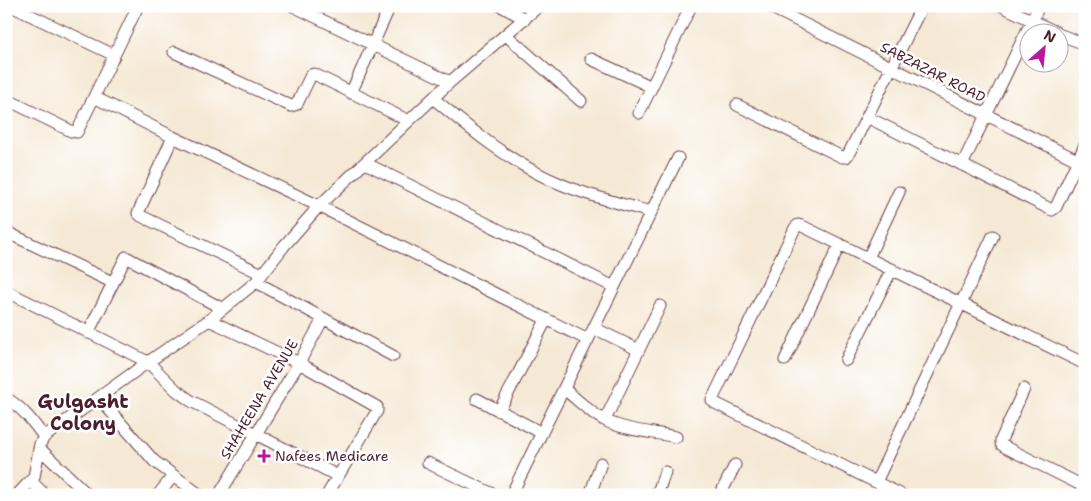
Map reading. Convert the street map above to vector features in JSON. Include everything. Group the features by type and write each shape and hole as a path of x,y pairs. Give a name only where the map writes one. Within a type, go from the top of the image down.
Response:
{"street":[{"path":"11,6 114,55"},
{"path":"6,99 71,131 77,132 138,6"},
{"path":"293,6 450,82"},
{"path":"351,93 390,6"},
{"path":"501,6 525,18"},
{"path":"17,495 31,481 36,472 39,448 44,437 224,309 259,278 319,206 450,82 539,6"},
{"path":"640,113 691,6"},
{"name":"SABZAZAR ROAD","path":"768,6 1081,162"},
{"path":"737,105 842,157 846,157 922,6"},
{"path":"1002,6 1032,21"},
{"path":"962,165 1039,6"},
{"path":"506,35 581,101"},
{"path":"1068,37 1085,44"},
{"path":"174,52 288,105 297,104 312,74 409,121"},
{"path":"590,59 652,87"},
{"path":"94,97 173,137 319,206 588,340"},
{"path":"433,98 484,138 534,171 562,185 651,212"},
{"path":"867,117 1052,210 1056,208 1081,162 1085,145"},
{"path":"173,137 138,213 259,278 323,319 392,356"},
{"path":"511,495 678,158"},
{"path":"365,163 614,287"},
{"path":"868,258 899,192"},
{"path":"902,495 712,400 798,225 1085,364"},
{"path":"6,232 112,282"},
{"path":"876,482 993,236"},
{"path":"785,360 840,244"},
{"path":"88,333 126,257 224,309"},
{"path":"846,360 892,270"},
{"path":"6,291 148,362 176,390 191,401 338,476"},
{"path":"605,420 660,306"},
{"name":"SHAHEENA AVENUE","path":"220,495 323,319"},
{"path":"209,320 298,363 377,407 377,411 327,495"},
{"path":"499,411 546,320"},
{"path":"594,328 639,350"},
{"path":"564,389 593,413 605,420 622,427 676,437"},
{"path":"1024,389 1001,440 1001,444 1004,448 1085,488 1078,495"},
{"path":"6,398 14,402 31,418 44,437"},
{"path":"99,398 154,461 200,495"},
{"path":"477,399 542,434"},
{"path":"39,448 88,495"},
{"path":"428,463 494,495"},
{"path":"590,495 601,463"},
{"path":"720,495 735,465"},
{"path":"657,495 665,472"},
{"path":"158,495 172,476"},
{"path":"31,481 45,495"}],"place":[{"name":"Nafees Medicare","path":"264,456"}],"district":[{"name":"Gulgasht Colony","path":"83,412"}]}
